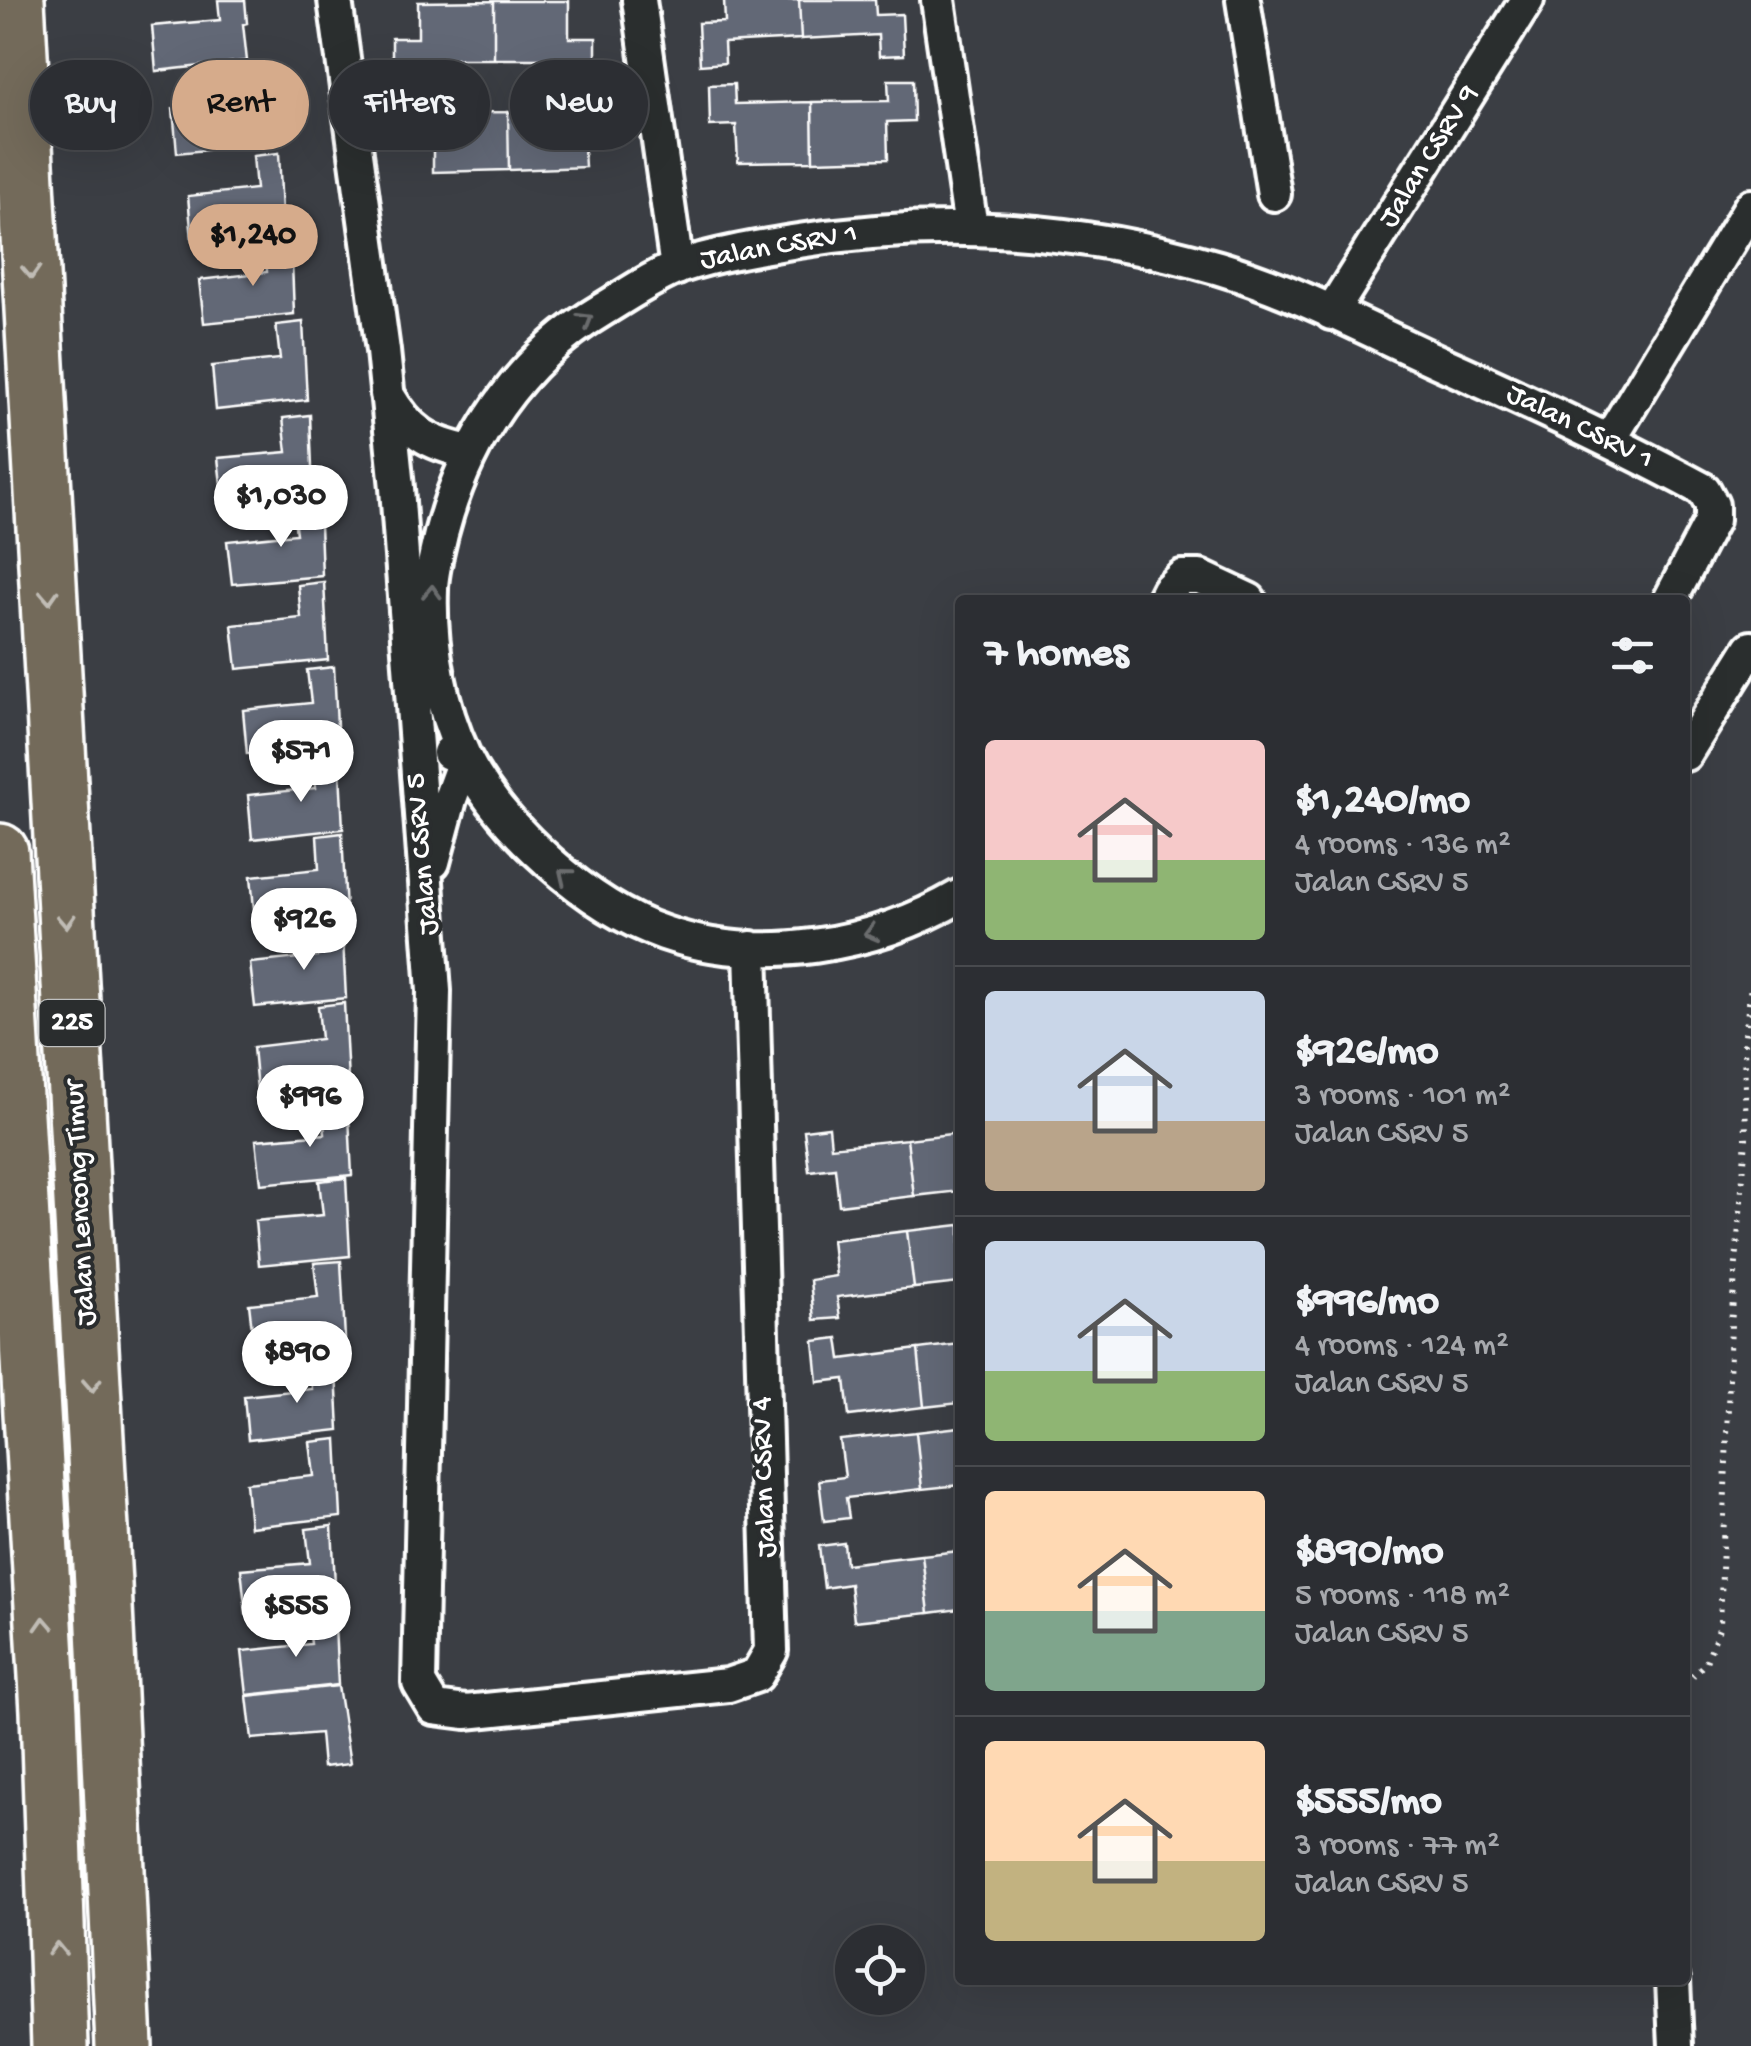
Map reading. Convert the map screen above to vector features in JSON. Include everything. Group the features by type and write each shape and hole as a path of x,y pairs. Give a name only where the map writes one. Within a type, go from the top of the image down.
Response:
{"highway":[{"name":"Jalan Lencong Timur","path":"16,0 124,2046"},
{"name":"Jalan Lencong Timur","path":"0,852 49,1711 60,2046"}],"street":[{"name":"Jalan CSRV 5","path":"334,0 387,394 434,991 419,1684 434,1708"},
{"path":"639,0 677,268"},
{"path":"938,0 971,228"},
{"path":"1243,0 1274,194"},
{"name":"Jalan CSRV 9","path":"1331,313 1527,0"},
{"path":"1610,439 1751,206"},
{"name":"Jalan CSRV 1","path":"955,898 873,934 791,948 708,943 663,933 615,910 538,853 465,758 440,688 430,588 447,511 470,452 536,358 570,329 677,268 751,249 833,235 971,228 1030,230 1222,269 1331,313 1610,439 1704,490 1712,505 1712,520 1673,595"},
{"path":"387,394 397,412 422,438 470,452"},
{"path":"1167,595 1182,578 1200,577 1238,595"},
{"path":"1690,734 1751,648"},
{"path":"414,725 440,749 465,758 450,799 427,891"},
{"name":"Jalan CSRV 4","path":"434,1708 466,1712 728,1685 757,1675 771,1651 752,948"},
{"path":"1673,1985 1676,2046"}],"path":[{"path":"1690,1679 1706,1662 1720,1626 1731,1325 1747,1186 1744,1043 1751,985"}],"building":[{"path":"218,0 245,0 247,60 172,60 172,69 156,71 152,26 220,20"},
{"path":"724,0 799,0 801,39 724,43 725,63 700,65 698,23 725,22"},
{"path":"799,0 875,0 876,15 902,14 904,55 879,56 878,35 801,39"},
{"path":"494,1 494,59 392,60 392,38 418,38 418,2"},
{"path":"494,1 569,1 569,38 596,38 596,60 494,59"},
{"path":"888,80 913,80 914,121 887,122 888,159 813,161 812,102 889,101"},
{"path":"734,84 735,104 812,102 813,161 738,162 736,125 710,126 709,85"},
{"path":"490,112 508,112 509,170 433,172 433,150 490,150"},
{"path":"508,112 510,150 584,150 585,167 509,170"},
{"path":"279,153 283,231 192,240 188,196 256,189 253,156"},
{"path":"291,236 294,314 204,323 199,280 267,272 265,239"},
{"path":"303,322 307,400 216,410 212,366 280,359 276,325"},
{"path":"310,415 313,494 223,502 218,458 287,452 283,418"},
{"path":"319,498 322,576 232,584 227,541 296,534 292,500"},
{"path":"324,582 328,660 237,669 232,625 301,618 298,585"},
{"path":"334,667 338,745 247,754 243,710 311,703 307,670"},
{"path":"339,752 343,829 252,839 248,795 316,788 313,754"},
{"path":"342,833 346,911 255,920 251,876 319,869 317,836"},
{"path":"342,920 346,998 255,1007 250,963 319,956 315,922"},
{"path":"344,1003 348,1081 257,1090 253,1047 321,1039 318,1006"},
{"path":"348,1097 352,1175 261,1184 256,1140 325,1134 322,1100"},
{"path":"829,1127 831,1147 907,1139 914,1196 839,1205 835,1168 809,1171 804,1130"},
{"path":"955,1134 955,1192 914,1196 907,1139"},
{"path":"346,1178 350,1256 259,1265 255,1221 323,1215 319,1181"},
{"path":"955,1226 955,1284 914,1288 907,1231"},
{"path":"907,1231 914,1288 837,1297 840,1318 814,1320 810,1280 836,1276 832,1240"},
{"path":"341,1261 345,1339 254,1347 249,1304 318,1297 314,1263"},
{"path":"838,1338 841,1359 918,1349 924,1407 849,1416 845,1379 818,1382 814,1341"},
{"path":"955,1345 955,1404 924,1407 918,1349"},
{"path":"335,1353 339,1430 248,1440 244,1396 312,1389 309,1355"},
{"path":"955,1428 955,1486 922,1489 916,1432"},
{"path":"916,1432 922,1489 846,1498 849,1518 824,1521 819,1480 845,1477 840,1440"},
{"path":"337,1439 341,1517 250,1527 246,1483 314,1476 310,1442"},
{"path":"332,1526 336,1604 246,1614 241,1569 310,1563 306,1529"},
{"path":"844,1543 846,1564 922,1555 929,1613 854,1621 850,1584 824,1588 819,1546"},
{"path":"955,1552 955,1610 929,1613 922,1555"},
{"path":"334,1607 338,1685 247,1695 242,1651 311,1644 307,1610"},
{"path":"338,1686 350,1764 323,1767 320,1733 252,1739 247,1696"}]}
